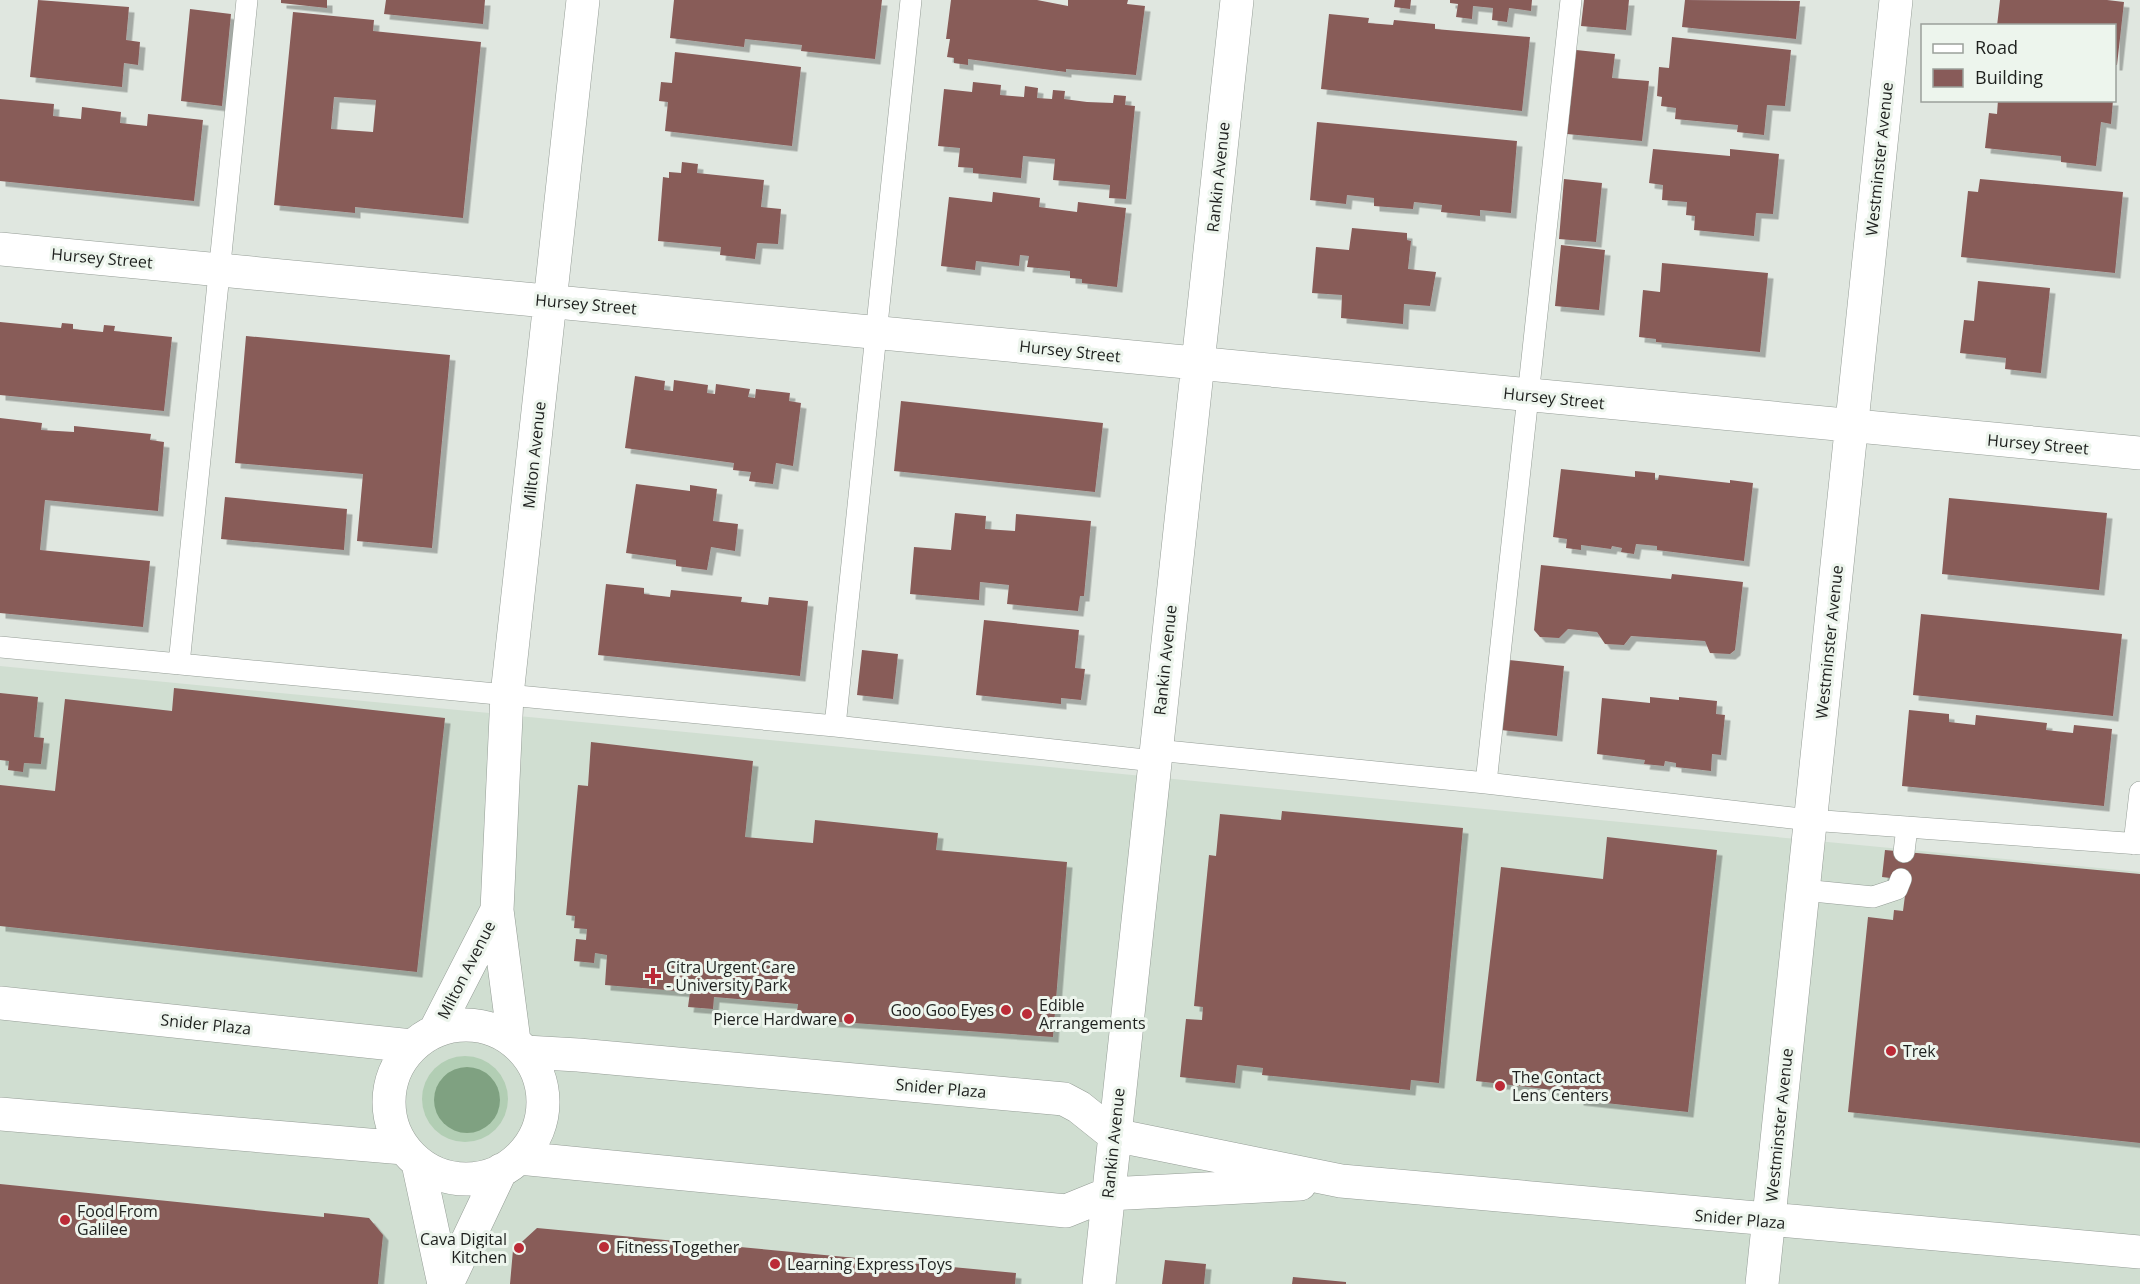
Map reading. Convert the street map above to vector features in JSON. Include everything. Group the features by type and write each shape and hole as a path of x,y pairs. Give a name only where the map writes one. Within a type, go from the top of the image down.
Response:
{"street":[{"name":"Milton Avenue","path":"519,1046 497,910 507,695 584,0"},
{"name":"Rankin Avenue","path":"1099,1284 1238,0"},
{"name":"Westminster Avenue","path":"1762,1284 1896,0"},
{"name":"Hursey Street","path":"0,249 2140,453"},
{"name":"Milton Avenue","path":"423,1038 497,910"},
{"name":"Snider Plaza","path":"0,1003 423,1038"},
{"path":"455,1025 476,1025 496,1030 519,1046 539,1078 543,1106 536,1134 510,1164 445,1284 411,1155 391,1123 389,1095 396,1068 423,1038 455,1025"},
{"name":"Snider Plaza","path":"519,1046 578,1054 1064,1099 1079,1107 1114,1135 1341,1181 1769,1221 2140,1252"},
{"path":"0,1114 411,1155 438,1174 459,1179 480,1178 510,1164"},
{"name":"Snider Plaza","path":"510,1164 1048,1210 1073,1210 1108,1194 1341,1181"}],"lane":[{"path":"179,664 247,0"},
{"path":"835,726 911,0"},
{"path":"1486,783 1530,395 1571,0"},
{"path":"0,647 835,726 1486,783 1810,820 2137,844 2140,792"},
{"path":"1904,852 1907,827"},
{"path":"1803,890 1873,897 1897,889 1901,879"}],"shaded area":[{"path":"0,666 2140,872 2140,1284 0,1284"},
{"path":"465,1056 489,1063 501,1075 508,1099 501,1123 489,1135 465,1142 441,1135 429,1123 422,1099 429,1075 441,1063"},
{"path":"467,1067 479,1070 490,1077 497,1088 500,1100 497,1112 490,1123 479,1130 467,1133 455,1130 444,1123 437,1112 434,1100 437,1088 444,1077 455,1070"}],"building":[{"path":"38,0 129,7 126,40 140,42 138,65 124,63 122,87 30,77"},
{"path":"281,0 327,0 327,8 281,3"},
{"path":"386,0 485,0 483,24 384,14"},
{"path":"674,0 882,0 875,59 801,51 802,45 745,39 744,47 670,38"},
{"path":"951,0 1037,0 1068,6 1068,0 1128,0 1127,4 1145,6 1136,75 1066,69 1066,72 968,59 968,65 954,63 954,58 947,57 950,39 946,39"},
{"path":"1395,0 1411,0 1410,9 1394,7"},
{"path":"1450,0 1532,0 1531,11 1509,8 1507,22 1492,20 1493,8 1473,6 1472,19 1456,17 1458,4 1450,3"},
{"path":"1584,0 1629,0 1626,30 1581,26"},
{"path":"1685,0 1800,1 1796,39 1682,27"},
{"path":"2000,0 2124,2 2117,65 2116,24 1997,24"},
{"path":"190,9 231,14 222,106 181,101"},
{"path":"293,12 374,20 373,31 481,42 463,218 355,207 355,213 274,205","holes":["334,97 376,100 373,132 331,129"]},
{"path":"1329,14 1369,18 1368,23 1393,25 1394,20 1435,24 1435,29 1530,37 1522,111 1321,89"},
{"path":"1672,37 1791,50 1785,106 1767,105 1764,135 1737,132 1738,125 1675,119 1676,108 1661,106 1662,97 1657,96 1659,67 1669,68"},
{"path":"1576,50 1615,54 1612,78 1649,81 1642,141 1567,134"},
{"path":"675,52 801,67 792,146 665,131 668,102 659,101 661,82 672,83"},
{"path":"973,82 1001,85 1000,95 1024,97 1025,86 1038,88 1037,98 1052,99 1053,90 1065,91 1064,99 1087,102 1113,103 1114,95 1126,96 1125,105 1135,106 1126,199 1109,198 1110,185 1053,180 1055,159 1023,156 1021,178 973,173 973,168 958,167 960,148 938,146 944,89 972,92"},
{"path":"0,99 54,104 53,116 81,119 82,107 121,112 120,123 147,126 148,114 203,120 194,201 0,181"},
{"path":"1998,102 2113,102 2111,124 2101,122 2096,166 2061,162 2061,156 1985,148 1989,113 1997,114"},
{"path":"1317,122 1517,141 1511,213 1480,210 1480,216 1441,212 1442,205 1414,202 1413,209 1374,206 1374,198 1347,195 1346,204 1310,200"},
{"path":"1653,149 1730,156 1730,149 1779,154 1773,214 1756,213 1754,236 1694,230 1695,216 1686,215 1687,202 1662,200 1663,185 1649,183"},
{"path":"682,162 698,164 697,173 764,180 761,207 781,209 778,244 757,243 755,259 720,255 721,247 658,241 663,177 669,178 669,172 681,173"},
{"path":"1564,179 1602,183 1596,242 1559,239"},
{"path":"1980,179 2123,192 2115,273 1961,257 1968,191 1978,192"},
{"path":"993,192 1040,198 1039,207 1077,212 1078,202 1126,208 1117,287 1082,283 1082,279 1070,278 1070,271 1027,267 1029,256 1020,255 1019,266 976,261 975,270 941,266 949,197 992,202"},
{"path":"1352,228 1407,233 1407,240 1411,241 1408,269 1436,272 1430,306 1404,304 1403,324 1341,318 1342,295 1312,293 1316,247 1349,250"},
{"path":"1561,245 1605,250 1599,310 1555,306"},
{"path":"1662,263 1768,273 1760,352 1656,342 1656,339 1639,337 1643,290 1660,292"},
{"path":"1978,281 2050,288 2041,373 2005,369 2006,358 1960,353 1964,320 1974,321"},
{"path":"0,322 61,328 62,323 73,324 73,329 103,332 104,325 115,326 114,331 172,337 164,411 0,395"},
{"path":"246,336 450,355 432,548 357,541 363,474 235,463"},
{"path":"635,376 665,381 664,390 673,391 674,380 708,385 707,393 715,394 716,384 750,389 748,397 755,398 756,389 790,393 789,401 801,403 793,466 776,463 773,484 749,481 751,472 733,470 734,463 625,448"},
{"path":"901,401 1103,423 1095,492 894,471"},
{"path":"0,418 42,423 41,430 74,432 74,426 151,434 150,440 164,442 158,511 45,500 40,550 150,561 143,627 0,613"},
{"path":"1561,469 1635,477 1635,471 1655,473 1655,480 1658,480 1659,475 1730,483 1730,480 1753,483 1744,561 1657,550 1657,546 1636,544 1634,554 1621,552 1622,548 1612,546 1611,549 1581,545 1581,550 1566,548 1567,539 1553,537"},
{"path":"636,484 690,491 690,485 717,489 713,521 738,524 735,551 711,547 707,570 676,566 676,560 626,553"},
{"path":"225,497 347,509 344,550 221,539"},
{"path":"1949,498 2107,513 2099,590 1942,574"},
{"path":"955,513 986,516 985,529 1015,531 1016,514 1091,521 1084,596 1080,596 1078,611 1007,604 1009,585 980,582 979,600 910,594 914,547 951,550"},
{"path":"1541,565 1671,579 1672,574 1743,582 1735,650 1730,654 1710,653 1705,641 1631,636 1624,645 1605,644 1597,632 1568,629 1559,638 1540,637 1534,630"},
{"path":"606,584 644,588 644,594 670,597 671,590 742,597 741,602 768,605 769,597 808,601 800,676 598,655"},
{"path":"1921,614 2122,634 2113,716 1913,695"},
{"path":"984,620 1079,630 1075,668 1085,669 1081,700 1061,698 1061,704 976,695"},
{"path":"862,650 898,654 893,699 857,695"},
{"path":"1509,660 1564,666 1557,736 1501,730"},
{"path":"174,688 445,718 417,972 0,926 0,785 55,791 65,699 172,711"},
{"path":"0,693 38,697 34,737 44,738 41,764 24,763 23,772 8,770 9,761 0,760"},
{"path":"1650,697 1717,701 1716,714 1725,715 1721,755 1712,754 1711,771 1676,767 1676,763 1665,761 1664,766 1644,764 1645,760 1597,754 1602,698 1650,703"},
{"path":"1909,710 1949,714 1949,722 1975,725 1976,715 2047,723 2046,730 2073,733 2074,725 2112,729 2104,806 1902,786"},
{"path":"591,742 753,761 745,837 813,843 815,820 938,833 936,850 1067,862 1053,1037 796,1019 798,1004 714,997 713,1009 688,1007 690,992 605,985 607,955 595,953 594,963 574,961 576,939 586,940 587,929 574,928 575,916 566,915 578,785 588,786"},
{"path":"1282,811 1463,828 1439,1083 1411,1080 1410,1090 1262,1075 1263,1068 1237,1065 1235,1083 1180,1077 1186,1019 1202,1020 1203,1007 1194,1006 1209,855 1216,856 1220,814 1281,820"},
{"path":"1607,837 1717,850 1688,1112 1578,1100 1579,1093 1476,1081 1501,867 1603,879"},
{"path":"1885,850 2140,874 2140,1143 1848,1112 1868,917 1893,920 1894,910 1903,911 1907,880 1882,877"},
{"path":"0,1184 324,1217 324,1213 369,1218 383,1235 378,1284 0,1284"},
{"path":"537,1228 1016,1273 1015,1284 510,1284 513,1250"},
{"path":"1165,1260 1206,1264 1204,1284 1162,1284"},
{"path":"1293,1277 1346,1282 1346,1284 1292,1284"}],"place":[{"name":"Citra Urgent Care - University Park","path":"653,976"},
{"name":"Goo Goo Eyes","path":"1006,1010"},
{"name":"Edible Arrangements","path":"1027,1014"},
{"name":"Pierce Hardware","path":"849,1019"},
{"name":"Trek","path":"1891,1051"},
{"name":"The Contact Lens Centers","path":"1500,1086"},
{"name":"Food From Galilee","path":"65,1220"},
{"name":"Fitness Together","path":"604,1247"},
{"name":"Cava Digital Kitchen","path":"519,1248"},
{"name":"Learning Express Toys","path":"775,1264"}]}
